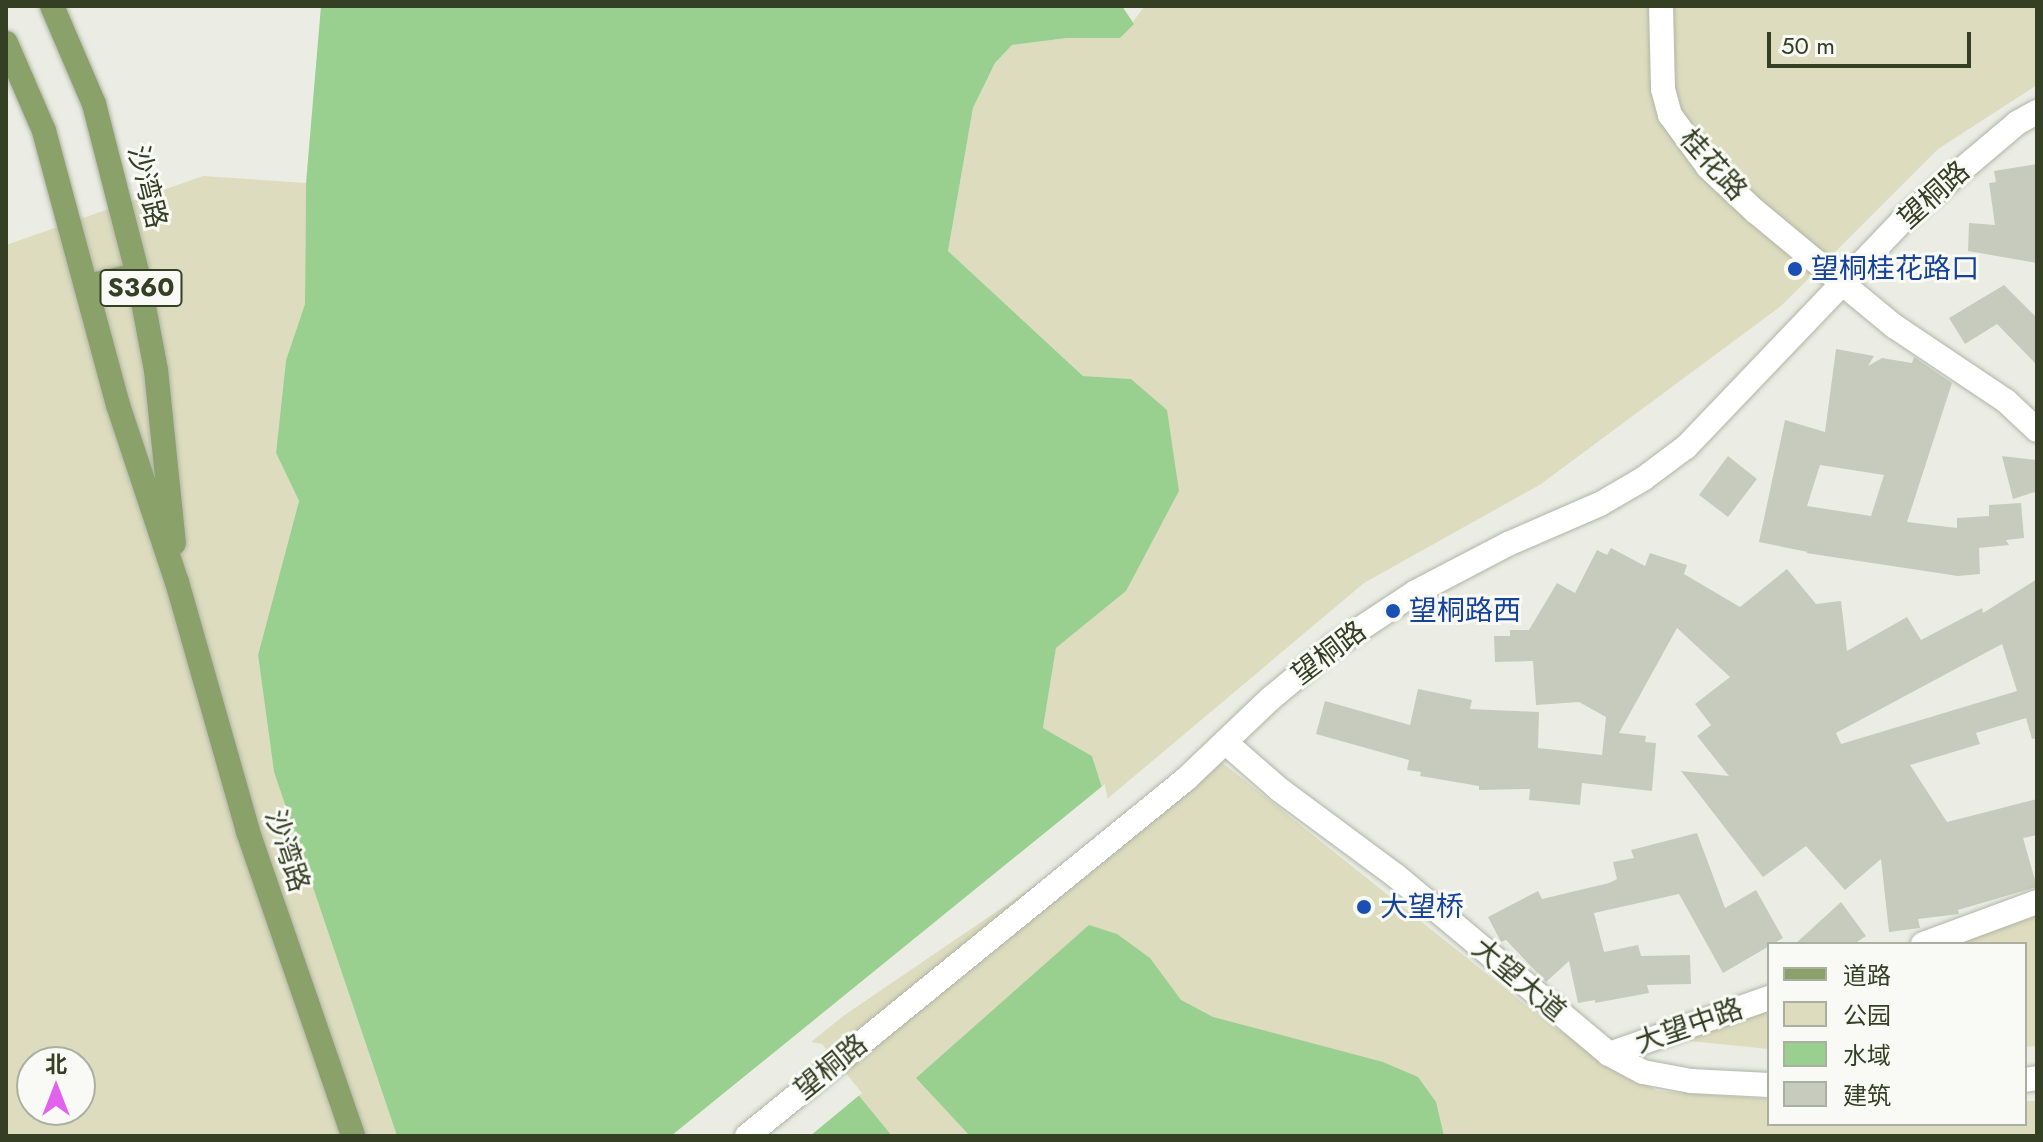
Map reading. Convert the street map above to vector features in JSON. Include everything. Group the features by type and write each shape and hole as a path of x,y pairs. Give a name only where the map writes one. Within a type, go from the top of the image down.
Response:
{"main road":[{"name":"沙湾路","path":"52,6 94,104 138,275 162,417 177,582"},
{"name":"桂花路","path":"1661,6 1663,89 1670,115 1718,176 1756,212 1894,326 2006,401 2037,430"},
{"name":"沙湾路","path":"6,43 44,131 118,405 177,582 248,832 353,1136"},
{"name":"望桐路","path":"747,1136 1186,779 1270,699 1334,646 1416,592 1508,544 1600,504 1686,447 1907,216 2017,123 2037,112"},
{"path":"87,286 138,275"},
{"name":"大望大道","path":"1225,742 1280,790 1395,875 1609,1054 1643,1072 1679,1079 1767,1085"},
{"path":"1928,942 2037,902"},
{"name":"大望中路","path":"1609,1054 1767,999"}],"green space":[{"path":"1145,6 2037,6 2037,85 1938,149 1781,306 1541,484 1364,583 1106,800 1092,756 1043,728 1056,648 1126,591 1131,379 1083,376 948,251 973,108 995,63 1012,45 1067,38 1120,38"},
{"path":"203,176 306,183 305,304 286,360 276,453 299,501 258,655 274,772 397,1136 6,1136 6,245"},
{"path":"1219,760 1552,1026 1657,1091 1767,1099 1767,1126 2027,1126 2027,1101 2037,1101 2037,1136 878,1136 802,1044"},
{"path":"2037,913 2037,1046 2027,1047 2027,942 1956,942"},
{"path":"1767,1009 1767,1049 1679,1040"}],"water":[{"path":"321,6 1122,6 1134,24 1120,38 1067,38 1012,45 995,63 973,108 948,251 1083,376 1131,379 1167,410 1179,491 1126,591 1056,648 1043,728 1092,756 1106,800 803,1044 819,1047 892,1136 397,1136 274,772 258,655 299,501 276,453 286,360 305,304 306,183"},
{"path":"1089,925 1117,934 1150,958 1181,1000 1213,1017 1383,1062 1418,1077 1436,1102 1444,1136 970,1136 916,1078"}],"pier":[{"path":"1105,784 1108,803 811,1042 822,1044 862,1093 810,1136 671,1136"}],"building":[{"path":"2037,164 2037,263 1968,251 1969,223 1995,225 1989,183 1996,182 1994,171"},
{"path":"2004,285 2037,318 2037,365 1997,324 1965,344 1949,318"},
{"path":"1836,349 1874,356 1868,366 1882,358 1912,363 1914,357 1952,383 1907,522 1957,528 1957,518 1989,516 1989,505 2021,503 2024,538 2006,540 2009,545 1979,548 1980,574 1958,576 1806,553 1759,542 1785,420 1825,432","holes":["1820,465 1884,475 1871,516 1807,506"]},
{"path":"1728,456 1757,479 1728,517 1699,495"},
{"path":"2002,456 2037,460 2035,492 2013,499"},
{"path":"1611,548 1645,566 1650,553 1687,565 1684,574 1740,607 1787,569 1816,604 1841,601 1847,651 1907,617 1921,640 1982,608 1983,613 2037,579 2037,738 2032,739 2026,718 1976,733 1980,744 1910,765 1947,822 2037,799 2037,835 2023,838 2037,887 1958,910 1959,914 1918,919 1920,928 1889,932 1881,859 1845,890 1806,846 1763,877 1681,771 1729,776 1697,736 1711,725 1695,704 1730,677 1677,628 1619,733 1646,736 1645,742 1656,743 1652,791 1582,783 1580,805 1529,800 1530,789 1479,790 1479,786 1420,776 1421,772 1407,770 1409,760 1316,734 1325,701 1410,725 1418,689 1472,700 1470,709 1539,712 1538,748 1602,755 1606,717 1579,702 1536,705 1533,661 1495,662 1494,636 1510,636 1510,630 1529,630 1557,583 1575,593 1597,550 1607,555","holes":["2002,644 2017,691 1841,744 1836,733"]},
{"path":"1697,833 1725,908 1756,890 1783,938 1767,942 1767,947 1723,973 1679,894 1594,913 1604,952 1638,945 1641,956 1690,955 1691,984 1647,985 1649,993 1595,1003 1595,1000 1578,1003 1569,961 1546,982 1506,940 1501,942 1488,917 1538,891 1542,899 1609,883 1617,879 1613,862 1634,858 1631,850"},
{"path":"1841,902 1866,936 1857,942 1797,942"}],"place":[{"name":"望桐桂花路口","path":"1795,269"},
{"name":"望桐路西","path":"1393,611"},
{"name":"大望桥","path":"1364,907"}]}
